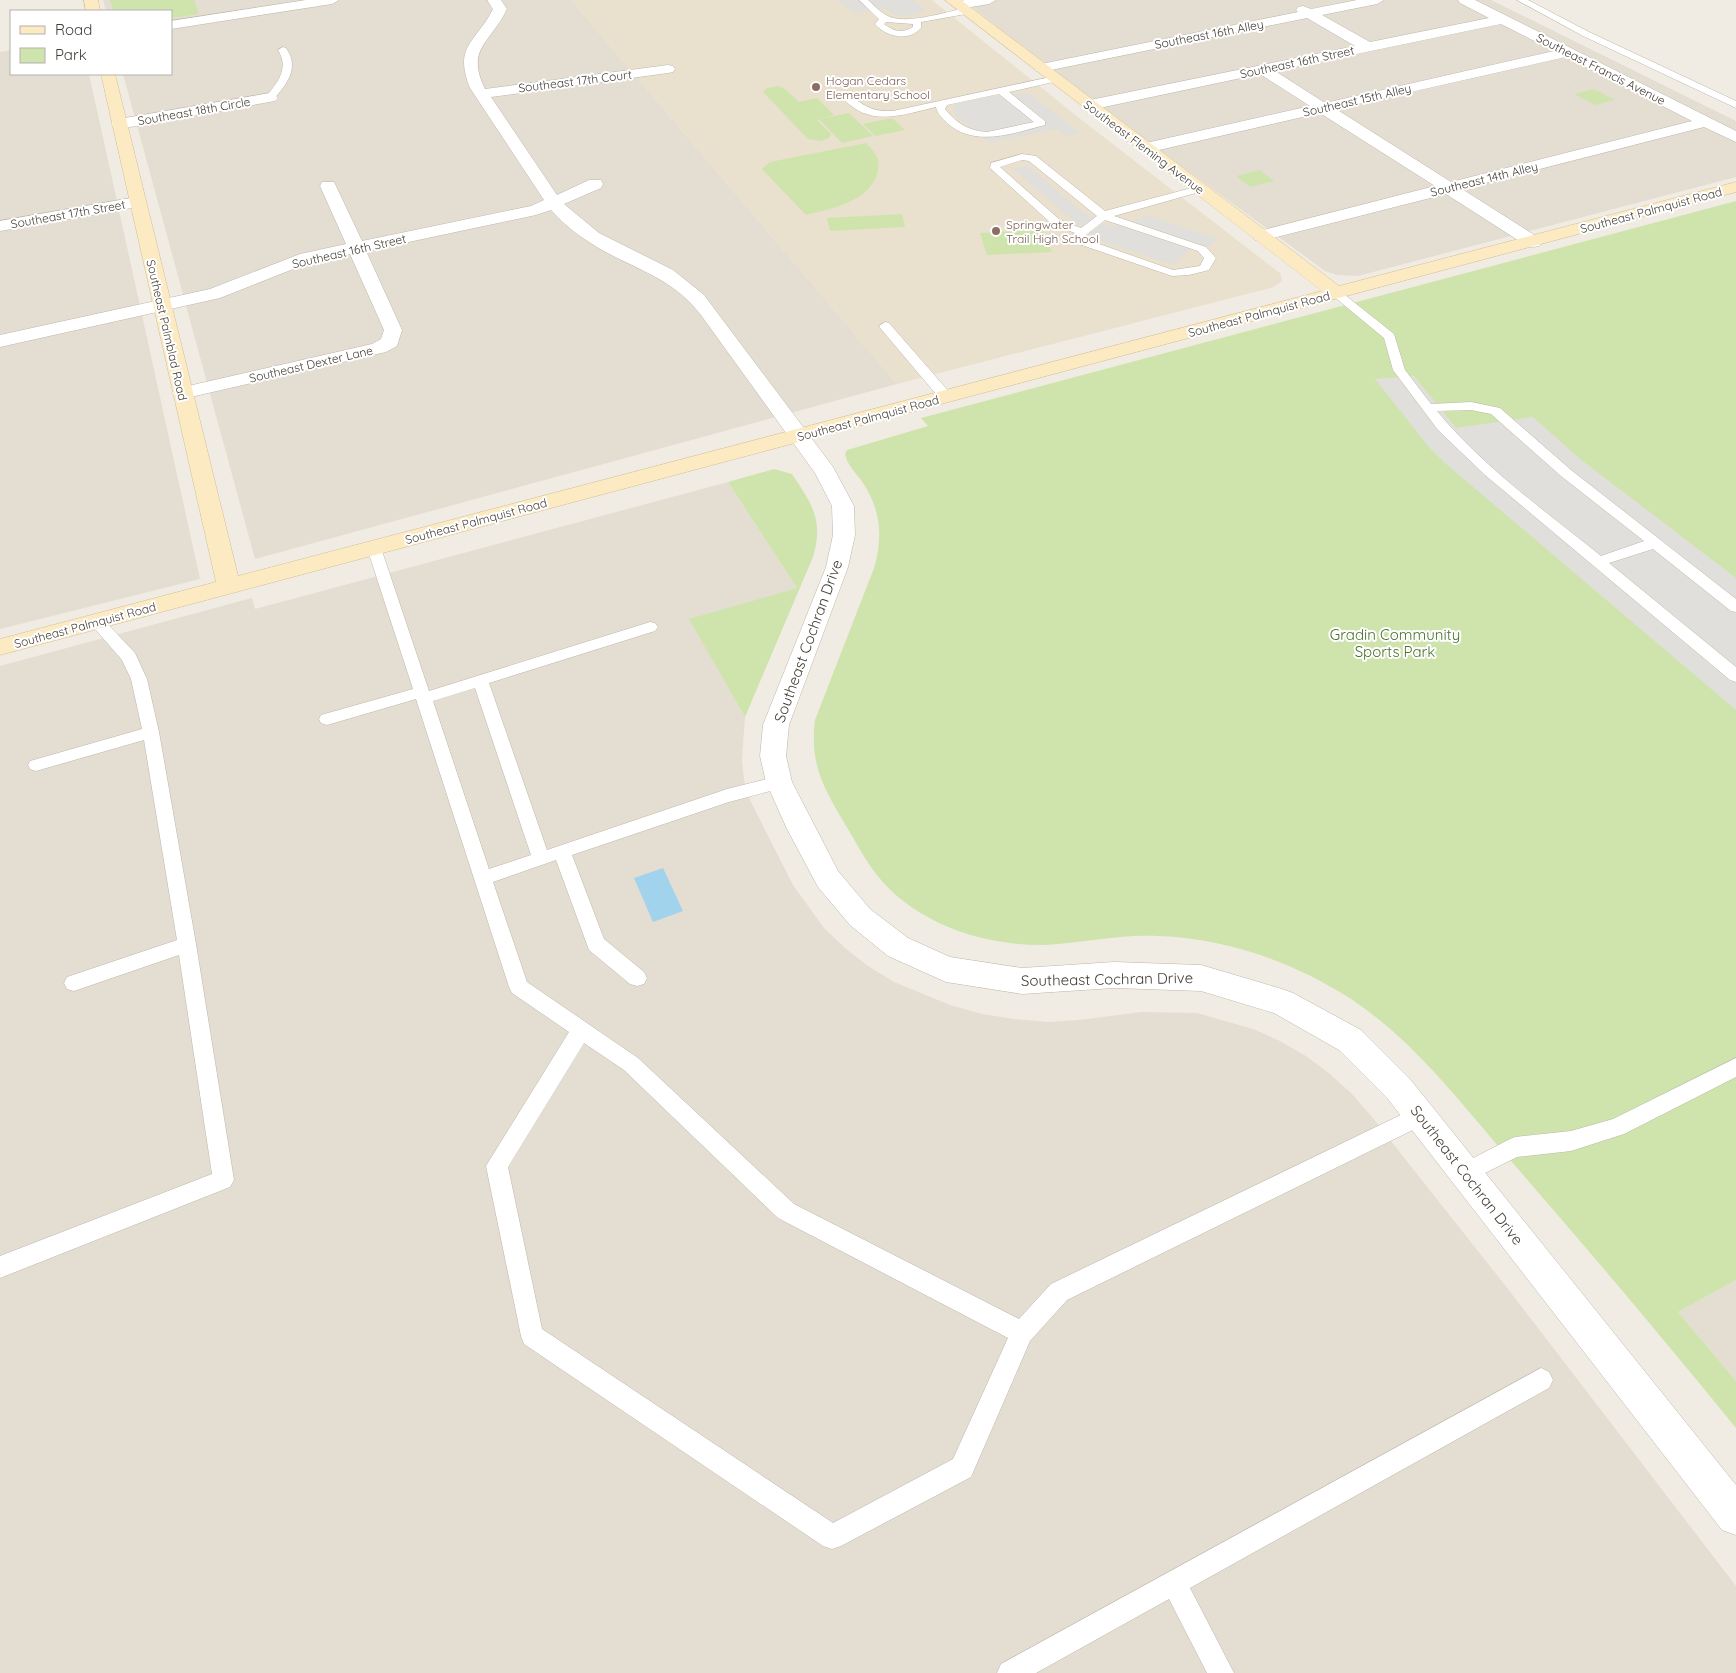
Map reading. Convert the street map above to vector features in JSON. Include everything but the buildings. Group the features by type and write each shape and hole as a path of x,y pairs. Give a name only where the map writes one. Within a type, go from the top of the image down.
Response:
{"street":[{"path":"172,25 332,0"},
{"name":"Southeast Cochran Drive","path":"494,0 500,9 489,30 474,44 468,66 469,74 554,202 566,217 589,235 619,252 652,266 681,284 698,300 825,472 843,506 844,535 837,567 776,725 773,756 779,782 801,829 828,879 860,917 898,947 946,969 1022,981 1114,975 1201,978 1282,1002 1350,1040 1399,1089 1736,1516"},
{"path":"959,5 988,0"},
{"name":"Southeast 16th Alley","path":"1040,68 1376,0"},
{"name":"Southeast Francis Avenue","path":"1465,0 1736,137"},
{"path":"1294,4 1368,47"},
{"name":"Southeast Fleming Avenue","path":"959,5 1336,293"},
{"name":"Southeast 16th Street","path":"1090,105 1504,19"},
{"name":"Southeast 15th Alley","path":"1146,148 1568,52"},
{"name":"Southeast 17th Court","path":"481,94 668,69"},
{"path":"1262,70 1533,242"},
{"name":"Southeast Palmblad Road","path":"108,75 161,306 229,586"},
{"name":"Southeast 18th Circle","path":"119,124 270,98"},
{"name":"Southeast 14th Alley","path":"1261,236 1706,122"},
{"name":"Southeast 16th Street","path":"0,340 232,290 293,262 536,210 595,184"},
{"name":"Southeast Dexter Lane","path":"182,393 379,348 390,342 393,330 354,248 328,186"},
{"name":"Southeast Palmquist Road","path":"0,648 1736,187"},
{"name":"Southeast 17th Street","path":"0,226 137,202"}],"lane":[{"path":"863,0 884,18 879,24 885,30 901,33 915,30 917,28 917,20 959,5"},
{"path":"1521,0 1586,34 1736,105"},
{"path":"270,98 282,84 289,62 283,50"},
{"path":"847,96 862,110 874,114 890,114 1055,79"},
{"path":"943,104 940,109 945,115 965,132 978,135 987,135 1042,123 1001,90"},
{"path":"1082,232 1056,222 995,168 995,165 1022,157 1032,158 1104,216 1202,249 1210,258 1205,268 1189,272 1172,273 1074,239 1104,216 1117,210 1199,189"},
{"path":"1336,293 1390,337 1399,370 1443,427 1490,472 1736,676"},
{"path":"884,326 946,396"},
{"path":"1428,408 1471,406 1495,411 1535,447 1736,607"},
{"path":"1598,562 1654,543"},
{"path":"374,548 519,987 631,1064 786,1210 1022,1334"},
{"path":"0,1267 223,1180 188,944 151,732 139,679 129,657 97,622"},
{"path":"327,718 480,680 650,627"},
{"path":"480,680 541,859"},
{"path":"36,765 151,732"},
{"path":"483,878 727,796 779,782"},
{"path":"562,852 596,944 637,978"},
{"path":"74,983 188,944"},
{"path":"580,1030 497,1166 532,1336 832,1537 962,1468 1022,1334 1059,1292 1420,1116"},
{"path":"1465,1173 1514,1147 1571,1141 1617,1127 1736,1067"},
{"path":"1010,1673 1541,1380"},
{"path":"1174,1583 1221,1673"}],"shaded area":[{"path":"103,0 571,0 897,384 255,559 123,75 172,75 172,10 106,10"},
{"name":"Springwater Trail High School","path":"571,0 932,0 1083,121 1281,274 1282,281 1274,287 897,384"},
{"path":"837,0 913,0 925,9 904,16 895,15 885,8 856,14"},
{"path":"963,0 1491,0 1736,121 1736,177 1358,276 1337,275 1325,271 1110,114"},
{"path":"10,50 10,75 89,75 200,579 0,629 0,52"},
{"path":"1029,93 1080,133 1066,136 1055,129 990,143 954,114 955,104 993,96"},
{"path":"1027,165 1080,210 1111,227 1148,216 1219,239 1208,247 1197,243 1174,265 1095,239 1013,169"},
{"path":"1414,376 1456,428 1533,417 1580,459 1736,578 1736,710 1445,463 1429,447 1375,379"},
{"path":"728,482 797,588 690,620 745,717 742,759 744,780 750,800 793,885 824,928 868,966 894,982 950,1005 982,1014 1049,1022 1141,1012 1197,1013 1253,1029 1278,1040 1306,1056 1330,1074 1352,1094 1372,1117 1508,1289 1736,1586 1736,1673 0,1673 0,666 252,598 255,609"},
{"path":"1736,1280 1736,1381 1678,1312"}],"green space":[{"path":"110,0 194,0 199,14 172,18 172,10 113,10"},
{"path":"778,86 785,89 799,102 817,98 834,115 817,120 831,134 829,138 820,141 808,139 763,92 767,88"},
{"path":"1594,89 1615,100 1595,105 1574,94"},
{"path":"849,113 873,136 842,143 819,119"},
{"path":"892,118 905,130 875,136 863,124"},
{"path":"866,143 876,155 879,163 877,174 871,186 864,193 846,204 815,213 806,215 762,169 770,162"},
{"path":"1260,170 1274,181 1250,187 1236,176"},
{"name":"Gradin Community Sports Park","path":"1736,201 1736,1280 1678,1312 1736,1381 1736,1428 1621,1289 1449,1088 1410,1047 1367,1010 1343,994 1300,971 1277,961 1231,946 1207,941 1158,936 1116,937 1045,945 1022,944 975,936 952,929 931,919 910,906 892,891 868,863 825,789 814,750 814,736 815,720 874,568 879,546 879,524 874,503 848,462 845,454 847,450 928,426 921,418"},
{"path":"902,214 905,227 830,231 827,218"},
{"path":"1043,230 1052,252 987,255 980,233"},
{"path":"774,469 792,474 805,494 816,522 816,544 813,557 745,717 689,619 797,588 728,482"}],"water":[{"path":"663,868 683,911 653,922 634,878"}],"place":[{"name":"Hogan Cedars Elementary School","path":"816,87"},
{"name":"Springwater Trail High School","path":"996,231"}]}
